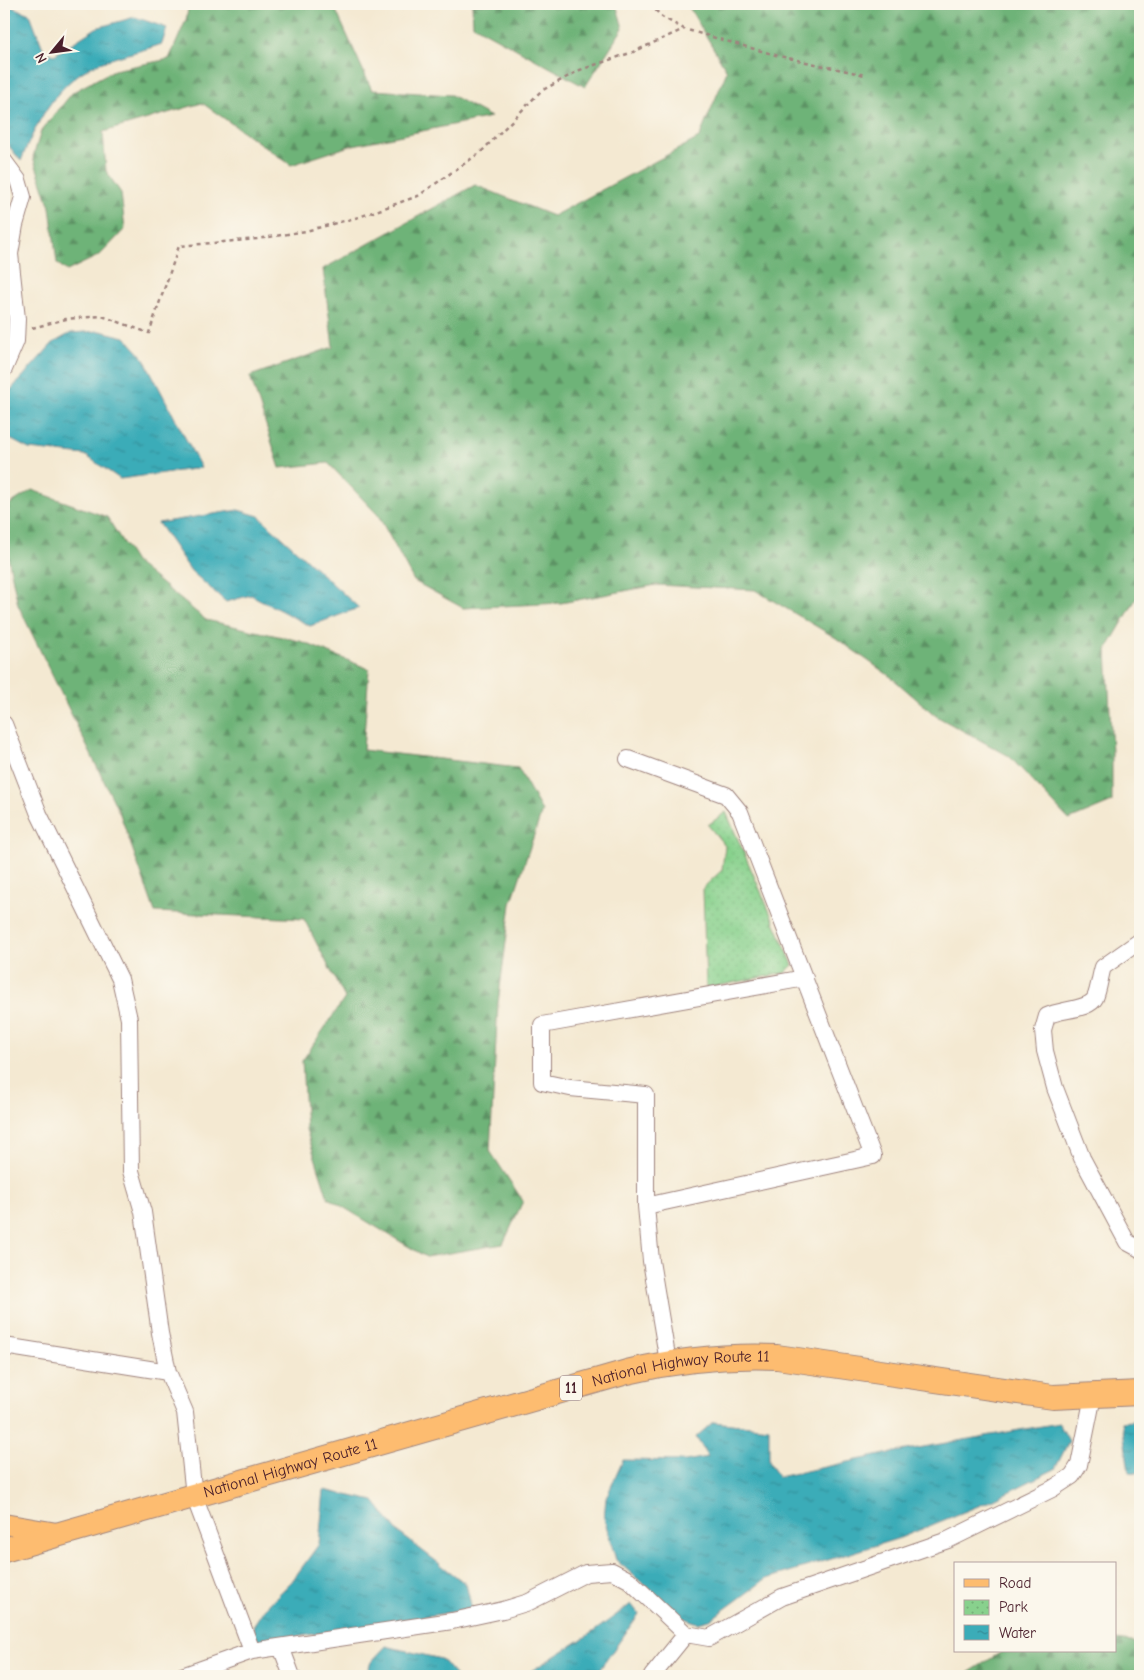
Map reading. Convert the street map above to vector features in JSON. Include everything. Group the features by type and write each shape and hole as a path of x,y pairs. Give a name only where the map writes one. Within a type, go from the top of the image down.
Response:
{"highway":[{"name":"National Highway Route 11","path":"4,1550 627,1372 668,1362 741,1356 777,1356 1044,1396 1093,1396 1140,1393"}],"main road":[{"path":"4,1524 63,1534"}],"street":[{"path":"4,161 18,180 23,197 15,225 10,254 20,324 16,341 4,369"},
{"path":"4,335 20,324"},
{"path":"4,724 39,814 120,979 129,1019 131,1170 143,1212 160,1332 168,1372 185,1412 194,1496 252,1651"},
{"path":"628,759 726,796 740,812 806,978 873,1156 646,1206"},
{"path":"1140,941 1103,967 1095,999 1088,1006 1057,1010 1047,1016 1043,1030 1045,1051 1055,1088 1082,1158 1127,1242 1140,1249"},
{"path":"668,1362 650,1261 646,1206 646,1095 570,1088 542,1082 542,1025 806,978"},
{"path":"4,1346 168,1372"},
{"path":"182,1676 252,1651 452,1621 495,1612 529,1602 586,1573 612,1571 629,1580 686,1634 709,1638 782,1597 948,1540 1052,1489 1072,1476 1079,1465 1093,1396"},
{"path":"652,1676 686,1634"},
{"path":"281,1647 292,1676"}],"path":[{"path":"650,4 662,17 684,29 779,56 865,75"},
{"path":"20,324 66,318 102,316 149,333 179,246 257,239 306,230 358,217 418,196 481,152 541,91 580,70 633,52 684,29"}],"green space":[{"path":"189,4 333,4 372,90 451,95 491,117 353,145 291,165 202,103 103,132 106,171 121,193 125,229 100,255 67,271 57,263 50,207 33,157 41,131 73,92 114,70 169,59 186,20"},
{"path":"472,4 616,4 623,28 585,87 473,25"},
{"path":"687,4 1140,4 1140,592 1107,649 1112,753 1112,802 1069,820 1009,756 936,716 891,677 836,638 755,590 656,585 561,603 463,608 414,581 378,515 328,463 280,468 250,376 333,347 323,269 475,185 553,216 699,138 727,71"},
{"path":"32,490 107,517 135,562 206,620 300,641 369,669 363,750 518,768 542,811 511,904 498,1003 490,1151 523,1201 503,1244 426,1257 328,1198 306,1129 302,1061 345,998 304,919 155,912 120,814 18,605 4,538 4,508"},
{"path":"726,812 793,965 785,973 706,988 703,888 722,870 725,846 708,825"},
{"path":"1116,1640 1140,1643 1140,1676 963,1676 1001,1652 1116,1652"}],"water":[{"path":"4,4 30,14 44,51 54,55 96,28 135,17 167,28 162,44 97,64 77,76 66,86 47,108 39,121 21,161 4,140"},
{"path":"100,331 125,337 143,357 201,468 120,479 85,455 29,449 4,436 4,397 53,343 71,333"},
{"path":"238,510 259,516 359,608 310,626 251,595 226,602 191,571 158,523"},
{"path":"1140,1420 1140,1473 1129,1472 1122,1422"},
{"path":"713,1422 769,1428 769,1461 778,1477 890,1453 1059,1423 1069,1441 1055,1469 988,1502 900,1538 766,1579 710,1620 698,1623 681,1617 616,1560 604,1518 606,1498 623,1460 685,1461 708,1457 696,1437"},
{"path":"324,1490 374,1501 398,1532 466,1584 472,1609 258,1643 253,1626 264,1609 292,1581 319,1544"},
{"path":"631,1604 639,1614 595,1676 523,1676 593,1632"},
{"path":"386,1646 441,1659 456,1676 366,1676 371,1662"}]}
